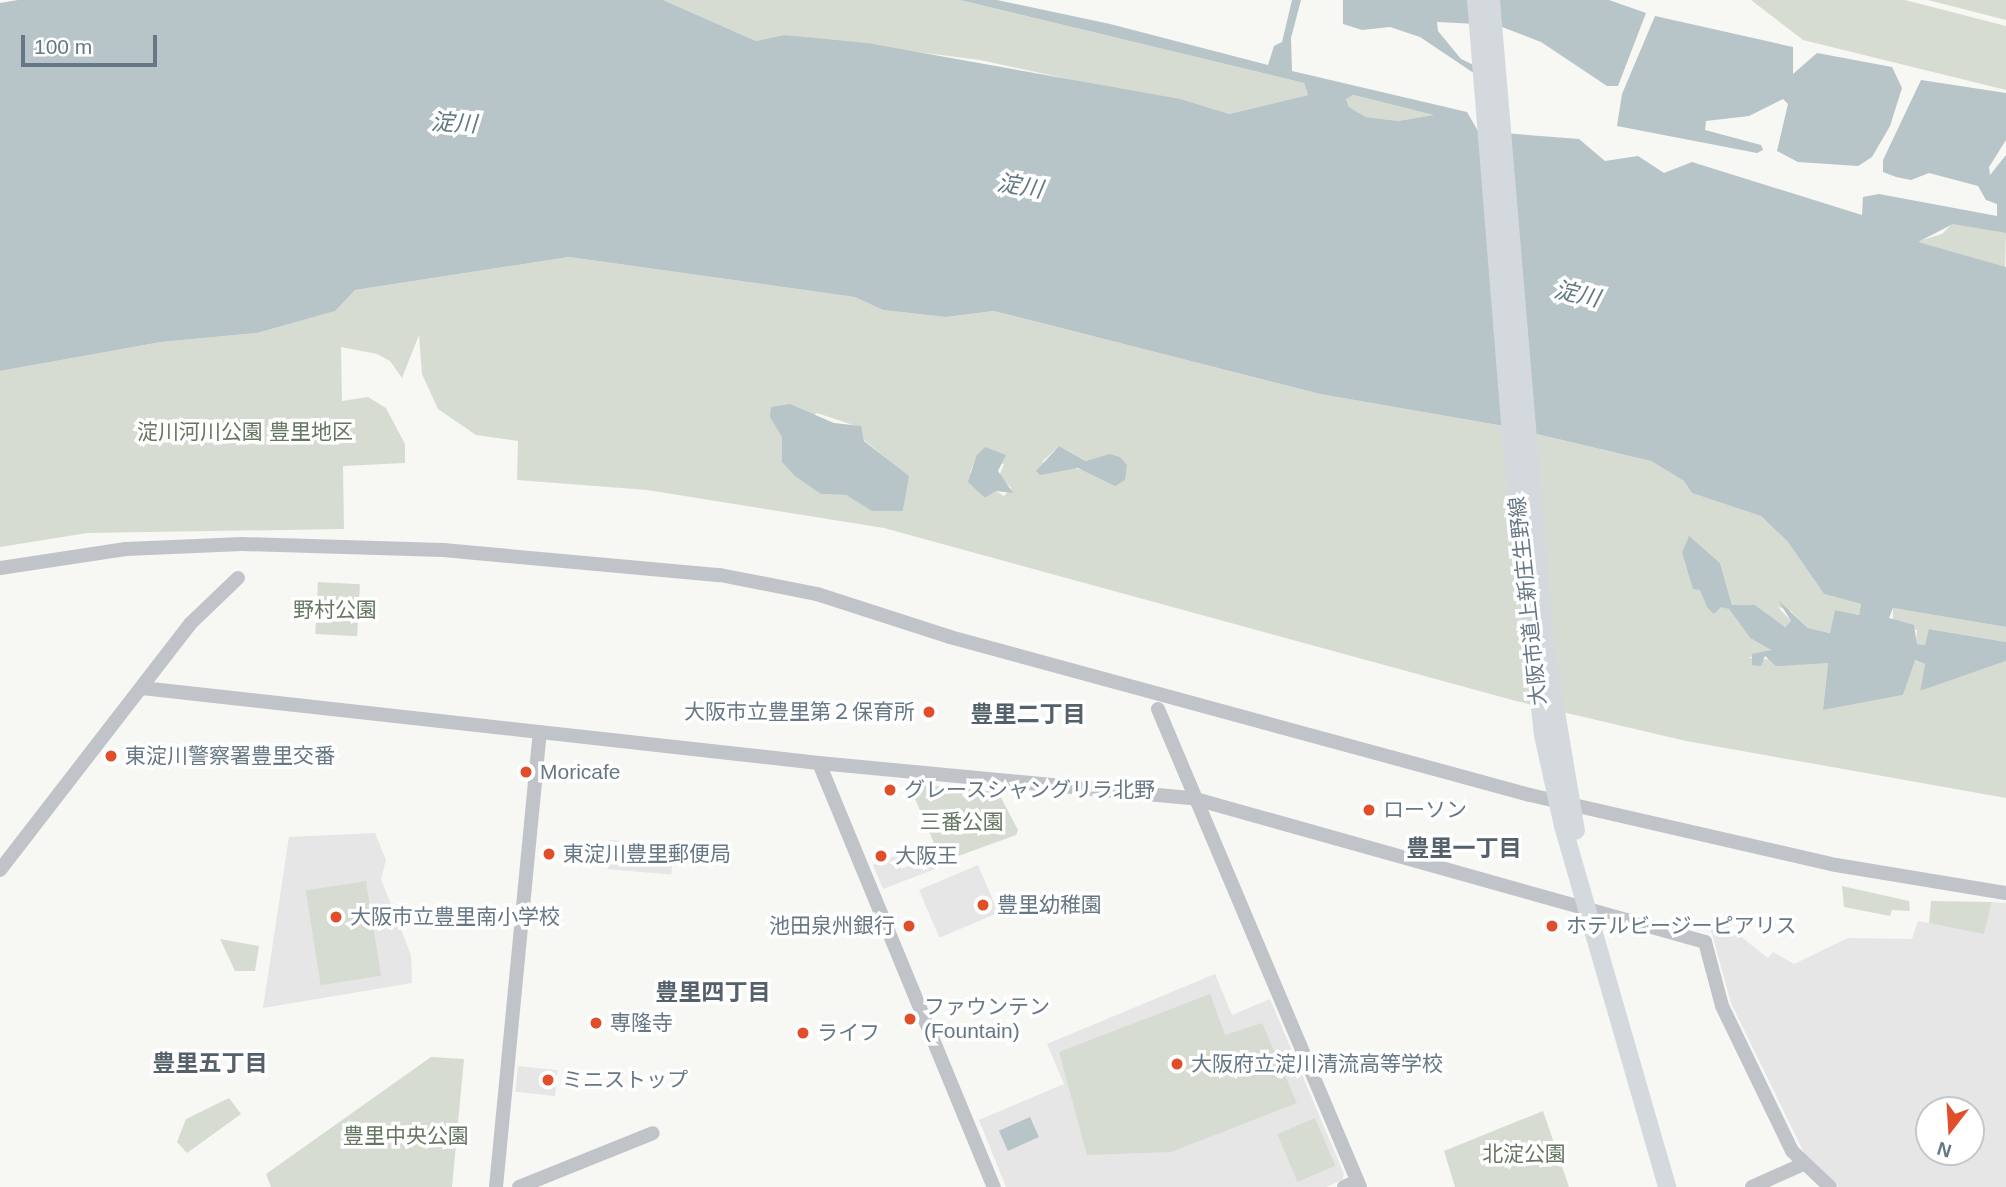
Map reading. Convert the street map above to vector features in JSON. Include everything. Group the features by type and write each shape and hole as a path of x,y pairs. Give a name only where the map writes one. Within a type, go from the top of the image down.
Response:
{"main road":[{"name":"大阪市道上新庄生野線","path":"1476,0 1531,654 1551,780 1622,1013 1679,1187"},
{"name":"大阪市道上新庄生野線","path":"1490,0 1558,748 1667,1187"}],"street":[{"path":"0,568 126,549 242,544 443,550 720,575 817,594 950,637 1530,795 1836,865 2006,893"},
{"path":"0,870 214,596 238,578"},
{"path":"142,688 819,763 1192,798 1705,942 1722,1006 1801,1164 1830,1187"},
{"path":"1157,709 1354,1185"},
{"path":"496,1187 540,732"},
{"path":"819,763 994,1187"},
{"path":"519,1187 653,1133"},
{"path":"1752,1187 1801,1164"}],"shaded area":[{"name":"大阪市立豊里南小学校","path":"375,833 386,860 381,879 411,955 412,983 263,1008 289,837"},
{"path":"609,840 674,846 671,875 606,869"},
{"path":"896,855 901,869 930,857 935,869 883,889 873,865"},
{"path":"978,865 998,913 939,938 919,890"},
{"path":"1992,902 2006,903 2006,1187 1839,1187 1809,1163 1731,1003 1709,923 1716,917 1768,958 1773,952 1794,964 1848,938 1912,939 1918,921 1984,933"},
{"name":"大阪府立淀川清流高等学校","path":"1215,974 1232,1015 1270,999 1344,1174 1342,1180 1326,1187 1006,1187 979,1120 1064,1084 1047,1044"},
{"path":"518,1066 558,1070 555,1096 515,1092"}],"green space":[{"path":"663,0 960,0 1304,83 1308,95 1229,114 980,60 784,35 756,41"},
{"path":"1751,0 1905,0 2006,26 2006,90 1803,40"},
{"path":"1928,0 2006,0 2006,20 2002,19"},
{"path":"1353,95 1436,115 1398,121 1366,117 1349,107 1346,98"},
{"path":"1953,223 2006,233 2005,267 1916,242 1942,234"},
{"name":"淀川河川公園 豊里地区","path":"569,257 856,297 883,310 946,317 994,311 1320,394 1498,425 1651,461 1684,481 1692,493 1761,516 1788,542 1824,594 1861,604 1859,615 1835,610 1831,633 1808,628 1791,611 1778,607 1791,621 1785,627 1755,605 1732,605 1720,563 1689,537 1682,552 1700,590 1729,609 1750,638 1771,650 1748,658 1828,663 1823,710 1903,695 1914,660 1925,664 1920,691 2006,661 2006,798 1686,741 1516,701 884,528 647,490 517,480 518,441 476,435 438,409 422,374 419,335 402,378 390,361 377,354 341,347 342,401 368,397 386,408 405,444 405,463 343,466 344,529 87,533 0,547 0,371 161,342 257,333 334,311 355,290","holes":["817,413 856,426 864,440 908,476 903,511 872,511 846,495 821,494 782,462 782,437","1059,446 1087,461 1109,454 1093,472 1042,462","976,456 1004,464 999,476 1011,488 1004,496 996,491 985,498 970,473"]},
{"name":"野村公園","path":"318,582 360,584 357,636 315,634"},
{"path":"1893,608 2006,627 2006,642 1930,629 1925,645 1916,644 1917,630 1893,622"},
{"name":"三番公園","path":"913,784 998,792 1018,830 1016,835 942,862 910,787"},
{"path":"366,881 381,976 321,985 306,891"},
{"path":"1842,886 1909,901 1910,911 1892,910 1890,916 1844,907"},
{"path":"1931,901 1992,902 1984,934 1929,923"},
{"path":"220,939 259,946 255,971 235,971"},
{"path":"1210,994 1225,1035 1262,1023 1297,1103 1171,1152 1087,1155 1059,1052"},
{"name":"豊里中央公園","path":"431,1057 464,1059 452,1187 271,1187 266,1174"},
{"path":"229,1098 241,1114 187,1153 177,1142 186,1119"},
{"name":"北淀公園","path":"1543,1111 1569,1187 1455,1187 1444,1151"},
{"path":"1315,1118 1335,1166 1298,1182 1277,1134"}],"water":[{"name":"淀川","path":"18,0 663,0 756,41 784,35 867,43 1180,99 1229,114 1308,95 1304,83 960,0 997,0 1110,24 1268,65 1274,46 1282,42 1292,0 1301,0 1291,38 1292,71 1467,112 1478,131 1579,139 1605,161 1638,156 1664,173 1692,162 1862,215 1863,197 1879,194 1997,216 1997,204 1986,200 1978,186 1929,173 1911,180 1896,177 1883,172 1883,160 1921,80 2006,93 2006,140 1989,167 1990,175 2006,155 2006,233 1953,224 1918,242 2006,267 2006,627 1893,608 1889,618 1914,625 1917,644 1925,645 1929,629 2006,642 2006,661 1920,691 1925,664 1915,660 1903,695 1823,710 1828,663 1776,666 1765,656 1761,666 1752,665 1752,654 1771,650 1750,638 1729,609 1721,607 1714,614 1707,607 1700,590 1693,589 1682,552 1689,536 1720,563 1732,605 1755,605 1785,627 1791,621 1778,600 1808,628 1830,633 1835,610 1859,615 1861,604 1824,594 1788,542 1761,516 1692,493 1684,481 1651,461 1498,425 1320,394 994,311 946,317 883,310 855,297 569,257 355,290 335,311 257,333 161,342 0,371 0,3","holes":["1353,95 1434,115 1398,121 1366,117 1349,107 1346,99"]},
{"path":"1343,0 1609,0 1646,13 1618,86 1607,86 1541,42 1497,25 1437,22 1438,31 1461,59 1493,74 1493,86 1420,37 1390,27 1362,30 1343,24"},
{"path":"1655,16 1793,47 1793,74 1817,53 1892,67 1902,88 1890,126 1872,157 1858,166 1798,162 1777,151 1788,104 1783,99 1749,116 1706,121 1705,130 1761,145 1763,150 1757,153 1617,126 1622,94"},
{"path":"790,404 834,423 861,426 864,441 909,476 903,511 872,511 846,495 821,494 795,476 782,462 782,437 770,417 771,407"},
{"path":"1059,446 1086,461 1109,454 1120,457 1127,465 1125,480 1115,486 1078,468 1040,475 1036,471"},
{"path":"985,447 1006,455 998,471 1013,493 996,491 985,498 968,482 976,456"},
{"path":"1030,1117 1039,1137 1008,1151 999,1131"}],"place":[{"name":"大阪市立豊里第２保育所","path":"929,712"},
{"name":"東淀川警察署豊里交番","path":"111,756"},
{"name":"Moricafe","path":"526,772"},
{"name":"グレースシャングリラ北野","path":"890,790"},
{"name":"ローソン","path":"1369,810"},
{"name":"東淀川豊里郵便局","path":"549,854"},
{"name":"大阪王","path":"881,856"},
{"name":"豊里幼稚園","path":"983,905"},
{"name":"大阪市立豊里南小学校","path":"336,917"},
{"name":"池田泉州銀行","path":"909,926"},
{"name":"ホテルビージーピアリス","path":"1552,926"},
{"name":"ファウンテン (Fountain)","path":"910,1019"},
{"name":"専隆寺","path":"596,1023"},
{"name":"ライフ","path":"803,1033"},
{"name":"大阪府立淀川清流高等学校","path":"1177,1064"},
{"name":"ミニストップ","path":"548,1080"}],"district":[{"name":"豊里二丁目","path":"1028,714"},
{"name":"豊里一丁目","path":"1464,848"},
{"name":"豊里四丁目","path":"713,992"},
{"name":"豊里五丁目","path":"210,1063"}]}
